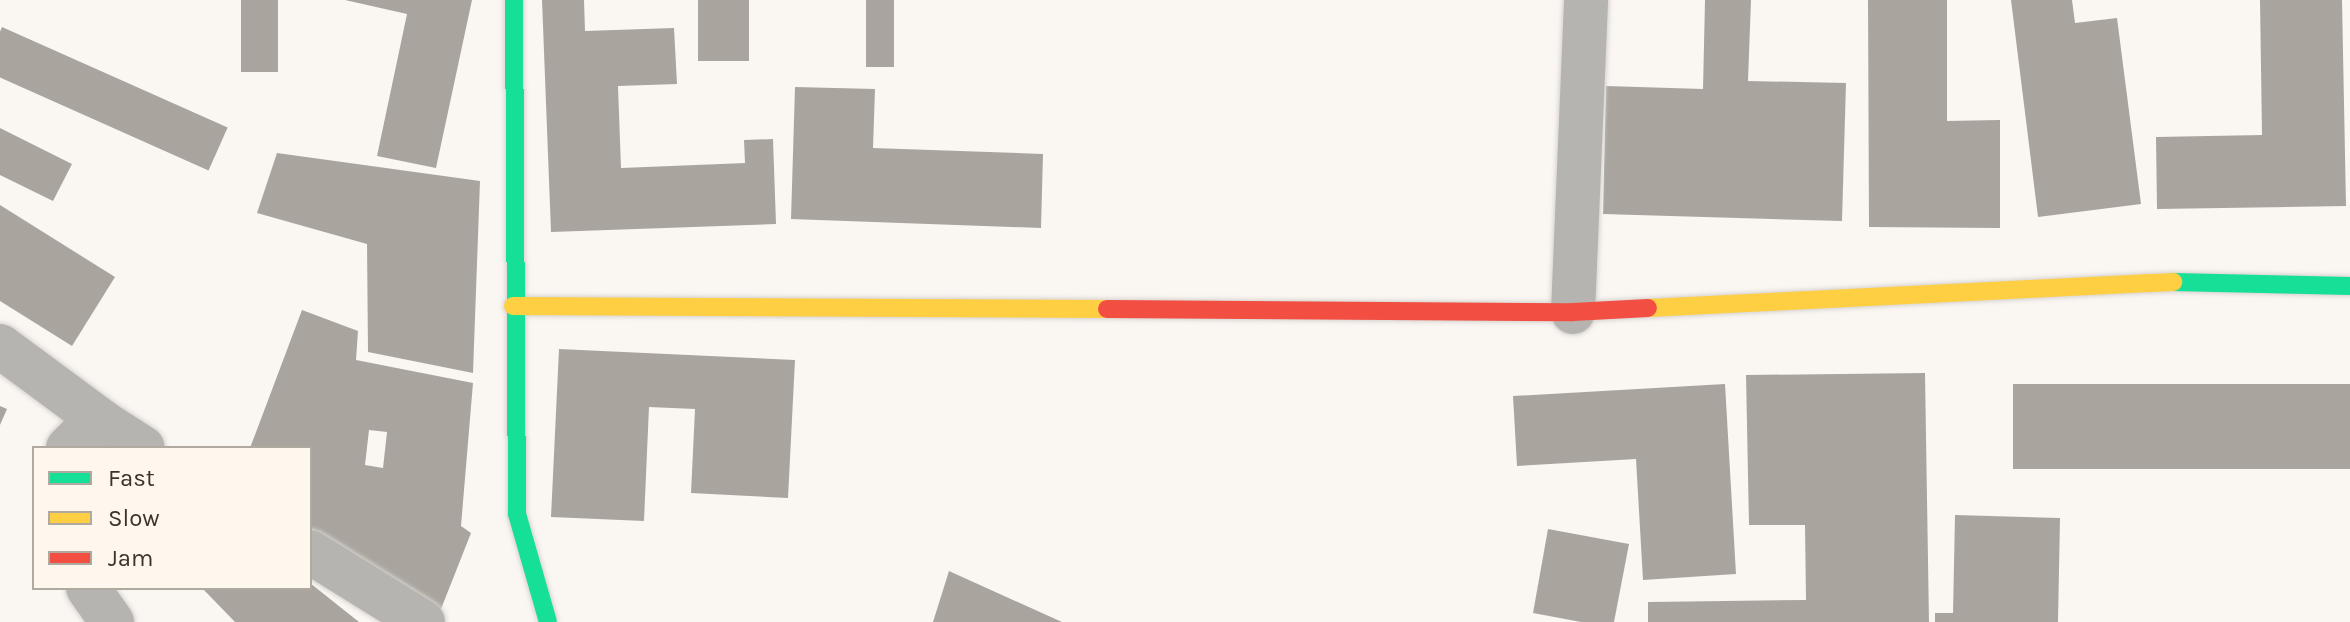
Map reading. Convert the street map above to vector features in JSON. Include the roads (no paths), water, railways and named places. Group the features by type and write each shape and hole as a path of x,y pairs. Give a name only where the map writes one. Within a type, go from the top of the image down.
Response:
{"street":[{"path":"514,0 513,306 517,514 548,622"},
{"path":"1573,312 1586,0"},
{"path":"513,306 1573,312 2160,282 2350,286"},
{"path":"0,346 140,446"},
{"path":"70,446 83,433 104,423"},
{"path":"312,553 423,622"},
{"path":"89,590 112,622"}]}
